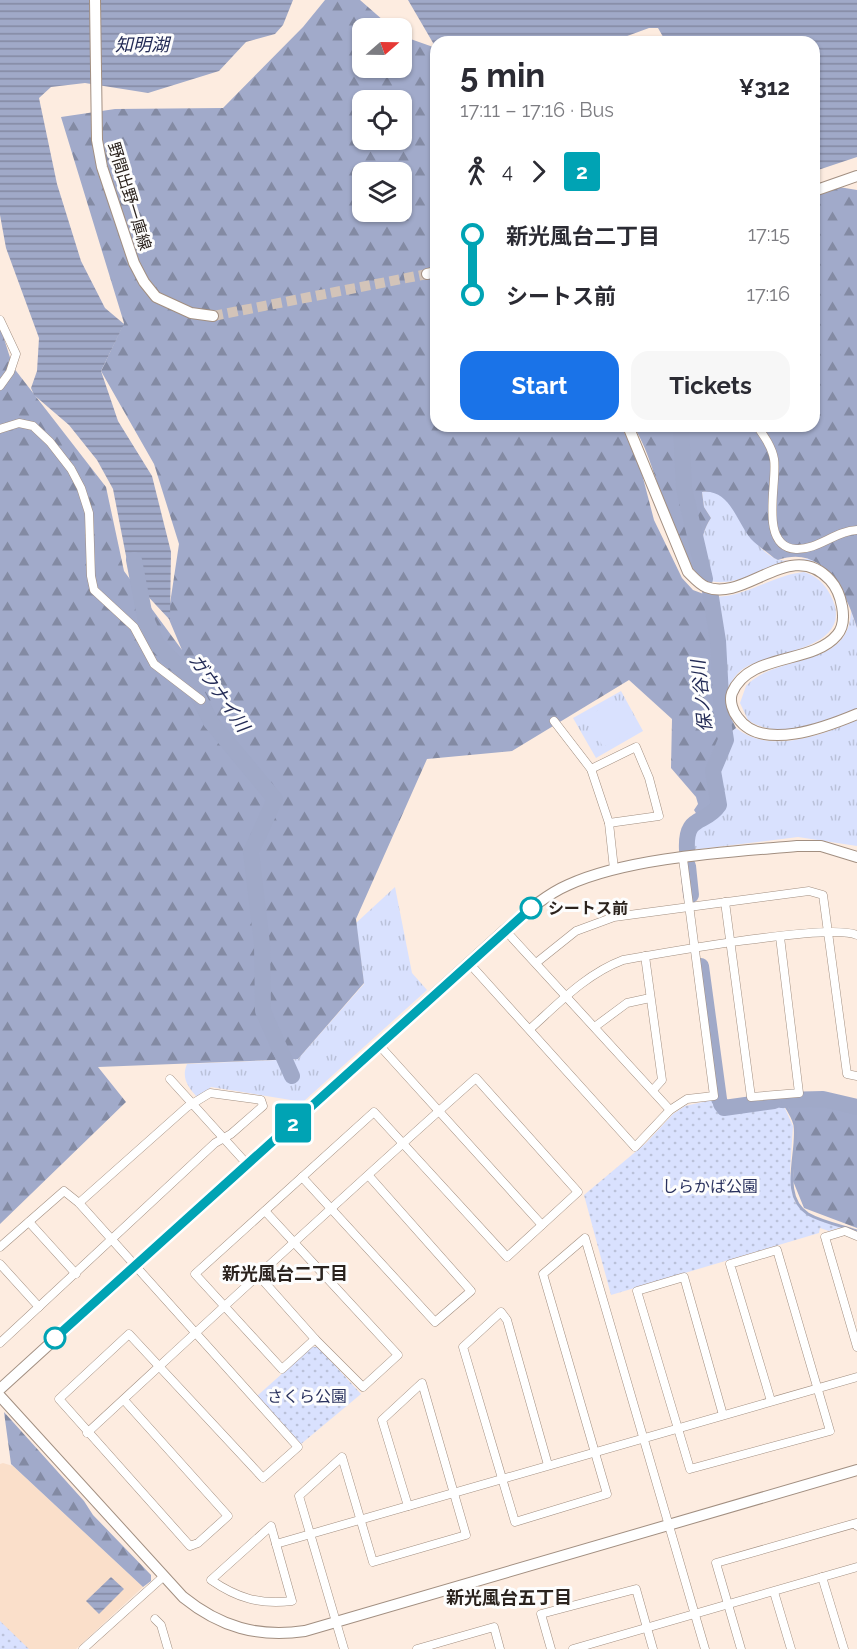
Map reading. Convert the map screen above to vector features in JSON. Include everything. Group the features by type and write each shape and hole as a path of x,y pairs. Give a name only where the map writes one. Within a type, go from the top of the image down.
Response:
{"street":[{"name":"野間出野一庫線","path":"95,0 95,109 102,167 134,263 144,282 156,297 170,306 191,313 213,316"},
{"path":"820,189 857,176"},
{"path":"0,320 16,354 10,372 0,386"},
{"path":"0,429 19,423 33,426 71,469 81,488 89,513 91,576 94,590 134,627 154,664 201,700"},
{"path":"630,432 688,573 706,587 727,588 789,566 807,566 819,570 832,582 841,603 843,617 839,634 826,645 753,672 739,682 731,695 731,704 740,721 756,733 798,734 822,728 857,714"},
{"path":"761,432 768,442 774,459 772,524 781,543 793,549 807,548 839,533 857,530"},
{"path":"554,721 591,769 609,823 614,869"},
{"path":"591,769 636,747 649,778 659,816 609,823"},
{"path":"0,1389 505,930 531,908 567,885 614,869 797,846 821,846 857,857"},
{"path":"469,963 635,1147 670,1110 687,1099 714,1096 683,859"},
{"path":"536,963 576,931 605,920 809,891 823,895 847,1074 857,1076"},
{"path":"725,902 751,1097 800,1093 780,937"},
{"path":"505,930 596,1026 670,1110"},
{"path":"530,1029 604,967 623,960 780,937 846,930 857,934"},
{"path":"645,956 662,1080 654,1090"},
{"path":"596,1026 627,1003 650,998"},
{"path":"379,1045 542,1225"},
{"path":"87,1433 159,1366 225,1308 259,1276 295,1244 369,1176 403,1144 439,1111 476,1078 578,1192 507,1257 403,1144 374,1112 195,1274 225,1308 282,1369 315,1340"},
{"path":"171,1079 247,1164"},
{"path":"0,1343 223,1137 231,1134 262,1106 261,1100 210,1093 194,1105 186,1107 79,1203"},
{"path":"303,1177 435,1322 471,1291 369,1176"},
{"path":"0,1247 64,1191 79,1203 298,1447 263,1478 129,1334 58,1400 189,1546 198,1543 228,1516 123,1400"},
{"path":"259,1276 315,1340 363,1387 398,1355 265,1211"},
{"path":"28,1222 76,1274"},
{"path":"857,1236 845,1231 825,1237 855,1332 857,1347"},
{"path":"548,1465 507,1320 501,1312 463,1347 515,1521 607,1494 543,1274 585,1238 705,1649"},
{"path":"723,1415 684,1277 637,1292 690,1469 830,1431 777,1250 730,1264 771,1401"},
{"path":"0,1264 39,1307"},
{"path":"276,1544 360,1520 370,1520 408,1506 502,1481 548,1465 596,1454 857,1377"},
{"path":"344,1649 299,1496 342,1457 373,1562 466,1535 422,1383 382,1420 408,1506"},
{"path":"0,1396 183,1597 202,1612 242,1630 289,1633 336,1622 857,1470"},
{"path":"741,1649 716,1563 856,1522 857,1526"},
{"path":"271,1526 276,1544 292,1601 271,1604 250,1600 228,1592 211,1580 271,1526"},
{"path":"573,1649 600,1645 647,1627 857,1567"},
{"path":"83,1649 164,1576"},
{"path":"822,1578 844,1649"},
{"path":"551,1649 541,1614 636,1589 653,1649"},
{"path":"774,1592 791,1649"},
{"path":"155,1619 161,1625 168,1649"},
{"path":"417,1649 494,1627 500,1649"}],"shaded area":[{"path":"0,1464 13,1466 143,1587 76,1649 0,1649"}],"green space":[{"path":"325,0 360,0 381,18 352,18 352,78 412,78 412,40 430,46 430,432 624,432 636,451 654,520 682,578 693,590 709,596 711,610 721,627 728,688 726,708 736,728 720,740 714,757 717,805 711,812 699,818 694,810 698,804 696,797 671,768 672,719 629,680 512,751 427,759 356,919 364,983 298,1059 98,1067 126,1102 0,1224 0,326 13,367 106,487 124,571 182,650 168,617 179,544 154,464 101,371 124,323 61,117 115,109 223,108 303,27"},
{"path":"820,184 857,190 857,628 846,600 831,575 820,565 808,559 794,557 778,560 774,558 751,539 726,501 712,492 702,492 704,507 711,518 702,540 704,579 692,567 682,550 636,432 820,432"},
{"path":"713,491 730,503 757,544 776,559 813,559 816,562 800,560 785,562 731,581 718,582 704,579 702,540 711,518 704,507 702,492"},
{"path":"804,572 820,581 831,596 836,613 833,627 823,637 809,645 746,667 738,673 728,688 721,627 711,610 709,596 733,595"},
{"path":"851,611 857,628 857,709 817,724 788,730 761,726 748,720 740,703 746,686 760,675 825,652 838,643 847,630"},
{"path":"621,691 643,731 596,758 573,718"},
{"path":"614,701 622,714 594,730 586,717"},
{"path":"624,718 632,731 603,747 596,734"},
{"path":"857,720 857,846 798,837 692,850 695,829 718,813 714,757 720,740 736,728 750,736 764,740 796,740"},
{"path":"395,887 412,973 427,990 303,1102 211,1087 198,1098 186,1082 187,1064 298,1059 364,984 356,923"},
{"name":"しらかば公園","path":"716,1099 723,1110 782,1102 793,1126 790,1171 795,1202 810,1216 842,1227 829,1231 820,1228 819,1233 611,1295 584,1195 646,1143 673,1114 685,1106"},
{"path":"821,1101 857,1110 857,1228 804,1208 793,1181 796,1125 786,1102"},
{"name":"さくら公園","path":"312,1347 318,1347 361,1394 301,1444 257,1396"},
{"path":"4,1412 84,1501 93,1515 151,1575 151,1581 143,1587 11,1464"},
{"path":"0,1621 29,1649 0,1649"}],"water":[{"name":"知明湖","path":"0,0 293,0 283,25 275,34 246,42 219,71 148,93 85,83 51,87 39,98 57,184 81,261 105,308 124,324 101,371 118,421 152,476 171,552 170,620 141,589 134,577 127,561 113,489 97,460 69,425 34,395 31,388 37,371 39,338 6,248 0,215"},
{"path":"408,0 857,0 857,157 820,169 820,36 663,36 658,28 649,28 627,36 430,38"},
{"path":"111,1577 124,1589 99,1614 86,1601"}],"waterway":[{"name":"保ノ谷川","path":"681,432 684,488 705,579"},
{"name":"ガウナイ川","path":"134,560 145,617 157,644 188,676 211,722 275,799 251,852 262,944 263,1011 292,1076"},
{"name":"保ノ谷川","path":"687,850 689,830 719,805 713,771 726,740 722,715 718,641 710,591"},
{"name":"保ノ谷川","path":"688,866 691,895"},
{"name":"保ノ谷川","path":"701,966 719,1099"},
{"name":"保ノ谷川","path":"781,1100 823,1099 857,1107"},
{"path":"782,1100 795,1125 792,1185 799,1206 814,1217 857,1231"},
{"name":"保ノ谷川","path":"721,1104 724,1108 774,1101"}],"tunnel":[{"path":"213,316 427,274"}],"bus line":[{"name":"2","path":"55,1338 531,908"}],"place":[{"name":"シートス前","path":"531,908"}],"district":[{"name":"新光風台二丁目","path":"285,1274"},
{"name":"新光風台五丁目","path":"509,1598"}]}
